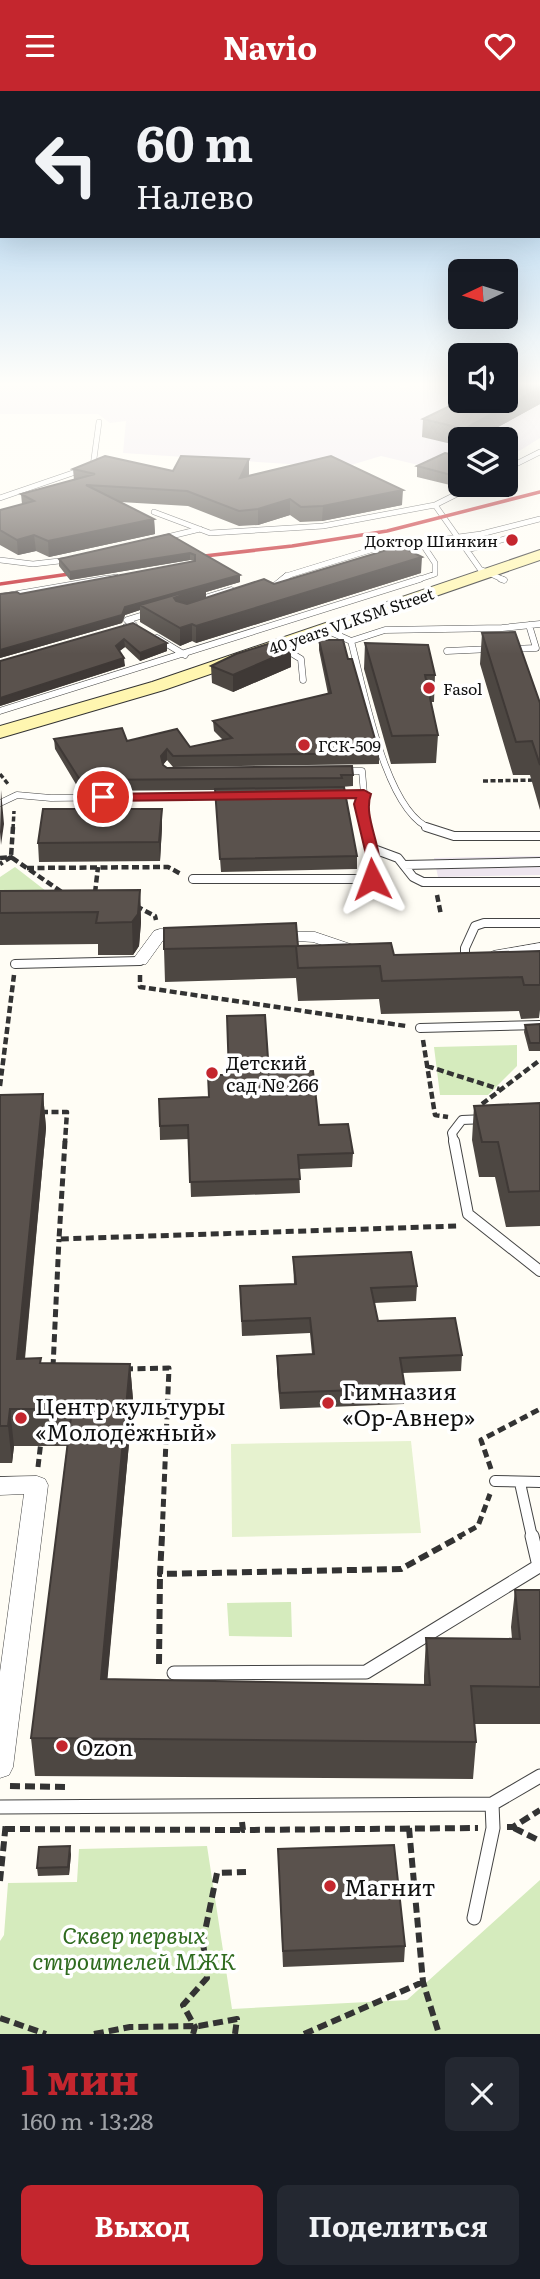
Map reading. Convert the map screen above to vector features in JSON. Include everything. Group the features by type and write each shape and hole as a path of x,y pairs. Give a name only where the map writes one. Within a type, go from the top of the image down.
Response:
{"main road":[{"name":"40 years VLKSM Street","path":"0,732 158,686 540,555"}],"street":[{"path":"246,591 276,586 286,576"},
{"path":"194,607 236,599"},
{"path":"140,961 160,934 199,935"},
{"path":"250,936 315,937 376,957"},
{"path":"459,961 540,948"},
{"path":"0,1486 37,1485 0,1767"}],"lane":[{"path":"0,498 74,473"},
{"path":"154,512 210,533 323,526 435,505 451,497"},
{"path":"435,505 480,569 504,580"},
{"path":"286,576 390,544 459,537 540,519"},
{"path":"159,539 200,529"},
{"path":"467,550 511,537"},
{"path":"0,711 186,655 435,574 435,563 421,542"},
{"path":"0,561 33,564 77,557"},
{"path":"0,597 125,575"},
{"path":"194,607 246,591"},
{"path":"153,613 127,620 186,655"},
{"path":"326,630 351,641 385,630 540,624"},
{"path":"122,628 134,625"},
{"path":"447,651 536,648 528,625"},
{"path":"351,641 386,773 422,826 454,836 540,836"},
{"path":"278,646 301,659 303,680"},
{"path":"193,879 372,879 375,863 361,804 364,794 362,771 335,771"},
{"path":"324,794 364,794"},
{"path":"2,801 17,795 51,798 242,796"},
{"path":"49,811 51,798"},
{"path":"371,848 398,858 413,877 423,883 540,882"},
{"path":"404,865 540,862"},
{"path":"459,961 475,926 484,923 540,923"},
{"path":"15,964 140,961"},
{"path":"421,1028 540,1025"},
{"path":"495,1119 463,1120 452,1133 468,1214 540,1271"},
{"path":"495,1481 540,1482"},
{"path":"174,1673 366,1672 539,1566 520,1483"},
{"path":"0,1807 492,1804 540,1776"},
{"path":"474,1918 493,1828 492,1804"}],"path":[{"path":"483,781 540,780"},
{"path":"11,857 17,795"},
{"path":"0,864 11,857"},
{"path":"0,858 11,857 65,894"},
{"path":"94,901 98,867"},
{"path":"26,868 168,867 193,879"},
{"path":"130,903 155,916 160,934"},
{"path":"140,961 140,988 421,1028 435,1115 463,1120 540,1060"},
{"path":"0,1086 15,964"},
{"path":"427,1066 500,1090"},
{"path":"40,1112 67,1112 53,1371 66,1371"},
{"path":"59,1239 446,1224"},
{"path":"117,1369 169,1368 159,1664 174,1673"},
{"path":"160,1574 401,1569 478,1526 495,1481 481,1440 540,1409"},
{"path":"37,1470 43,1433"},
{"path":"240,1807 243,1830"},
{"path":"5,1829 493,1828 513,1827 540,1810"},
{"path":"513,1827 540,1841"},
{"path":"408,1828 423,1982 439,2034"},
{"path":"194,2031 183,2005 208,1978 203,1941 217,1873 246,1872"},
{"path":"304,2034 423,1982"},
{"path":"0,2018 46,2034"},
{"path":"94,2034 103,2030 141,2028 194,2031 237,2019 235,2034"}],"shaded area":[{"path":"540,856 540,875 438,877 434,858"}],"green space":[{"path":"15,867 55,898 0,898 0,877"},
{"path":"517,1045 517,1066 488,1095 440,1095 434,1047"},
{"path":"411,1441 421,1533 232,1537 231,1444"},
{"path":"291,1602 292,1637 229,1636 227,1603"},
{"name":"Сквер первых строителей МЖК","path":"207,1846 232,2009 407,2000 540,1880 540,2034 0,2034 0,1941 4,1935 8,1883 77,1882 79,1849"}],"building":[{"path":"89,473 243,473 240,478 262,473 366,473 403,490 323,506 301,507 290,499 258,509 239,511 187,491 86,485 154,519 48,541 34,535 17,540 0,530 0,510 34,501 21,494 95,474"},
{"path":"169,534 240,575 125,607 122,615 0,650 0,594 20,594 195,561 195,555 190,553 70,572 59,559"},
{"path":"400,546 422,557 196,626 192,624 180,628 140,605 206,586 174,598 187,604 264,579 274,584"},
{"path":"133,623 167,643 140,653 124,639 116,646 124,658 0,698 0,661"},
{"path":"515,632 540,703 540,765 532,741 516,742 482,633"},
{"path":"284,639 288,641 291,650 233,675 211,666 236,654"},
{"path":"319,640 343,640 348,659 352,659 379,753 173,756 167,749 161,756 163,765 167,768 352,766 353,775 341,775 342,778 80,780 54,739 122,728 127,741 177,729 190,747 232,738 213,721 331,693"},
{"path":"365,643 428,645 435,675 425,675 438,735 392,736"},
{"path":"344,787 357,856 220,859 215,789"},
{"path":"43,809 162,809 159,842 38,843"},
{"path":"140,890 138,914 132,922 96,923 98,912 0,913 0,891"},
{"path":"296,923 298,946 391,943 394,955 540,951 540,985 524,985 522,977 382,981 380,966 298,968 296,946 164,949 164,928"},
{"path":"265,1015 269,1073 313,1071 319,1125 348,1124 353,1153 298,1155 300,1179 190,1182 188,1125 160,1126 159,1099 209,1097 208,1075 229,1075 227,1016"},
{"path":"540,1024 540,1043 530,1043 525,1025"},
{"path":"43,1094 17,1359 41,1358 40,1363 130,1364 101,1679 430,1685 426,1638 520,1639 515,1590 540,1590 540,1687 471,1686 476,1742 31,1738 72,1409 10,1409 8,1426 0,1426 0,1095"},
{"path":"540,1103 540,1191 509,1192 498,1142 482,1142 474,1106"},
{"path":"411,1252 417,1286 371,1288 378,1321 455,1318 462,1355 400,1358 405,1388 280,1393 277,1356 314,1354 310,1318 242,1321 240,1286 296,1284 293,1257"},
{"path":"394,1845 405,1946 283,1951 278,1849"},
{"path":"70,1846 68,1867 37,1868 39,1847"}],"railway":[{"path":"187,558 292,546 387,531 540,492"},
{"path":"0,584 83,572"}],"place":[{"name":"Доктор Шинкин","path":"512,540"},
{"name":"Fasol","path":"429,688"},
{"name":"ГСК-509","path":"304,745"},
{"name":"Детский сад № 266","path":"212,1073"},
{"name":"Гимназия «Ор-Авнер»","path":"328,1403"},
{"name":"Центр культуры «Молодёжный»","path":"21,1418"},
{"name":"Ozon","path":"62,1746"},
{"name":"Магнит","path":"330,1886"}],"route":[{"path":"103,797 364,794 361,804 375,863 372,879"}]}
